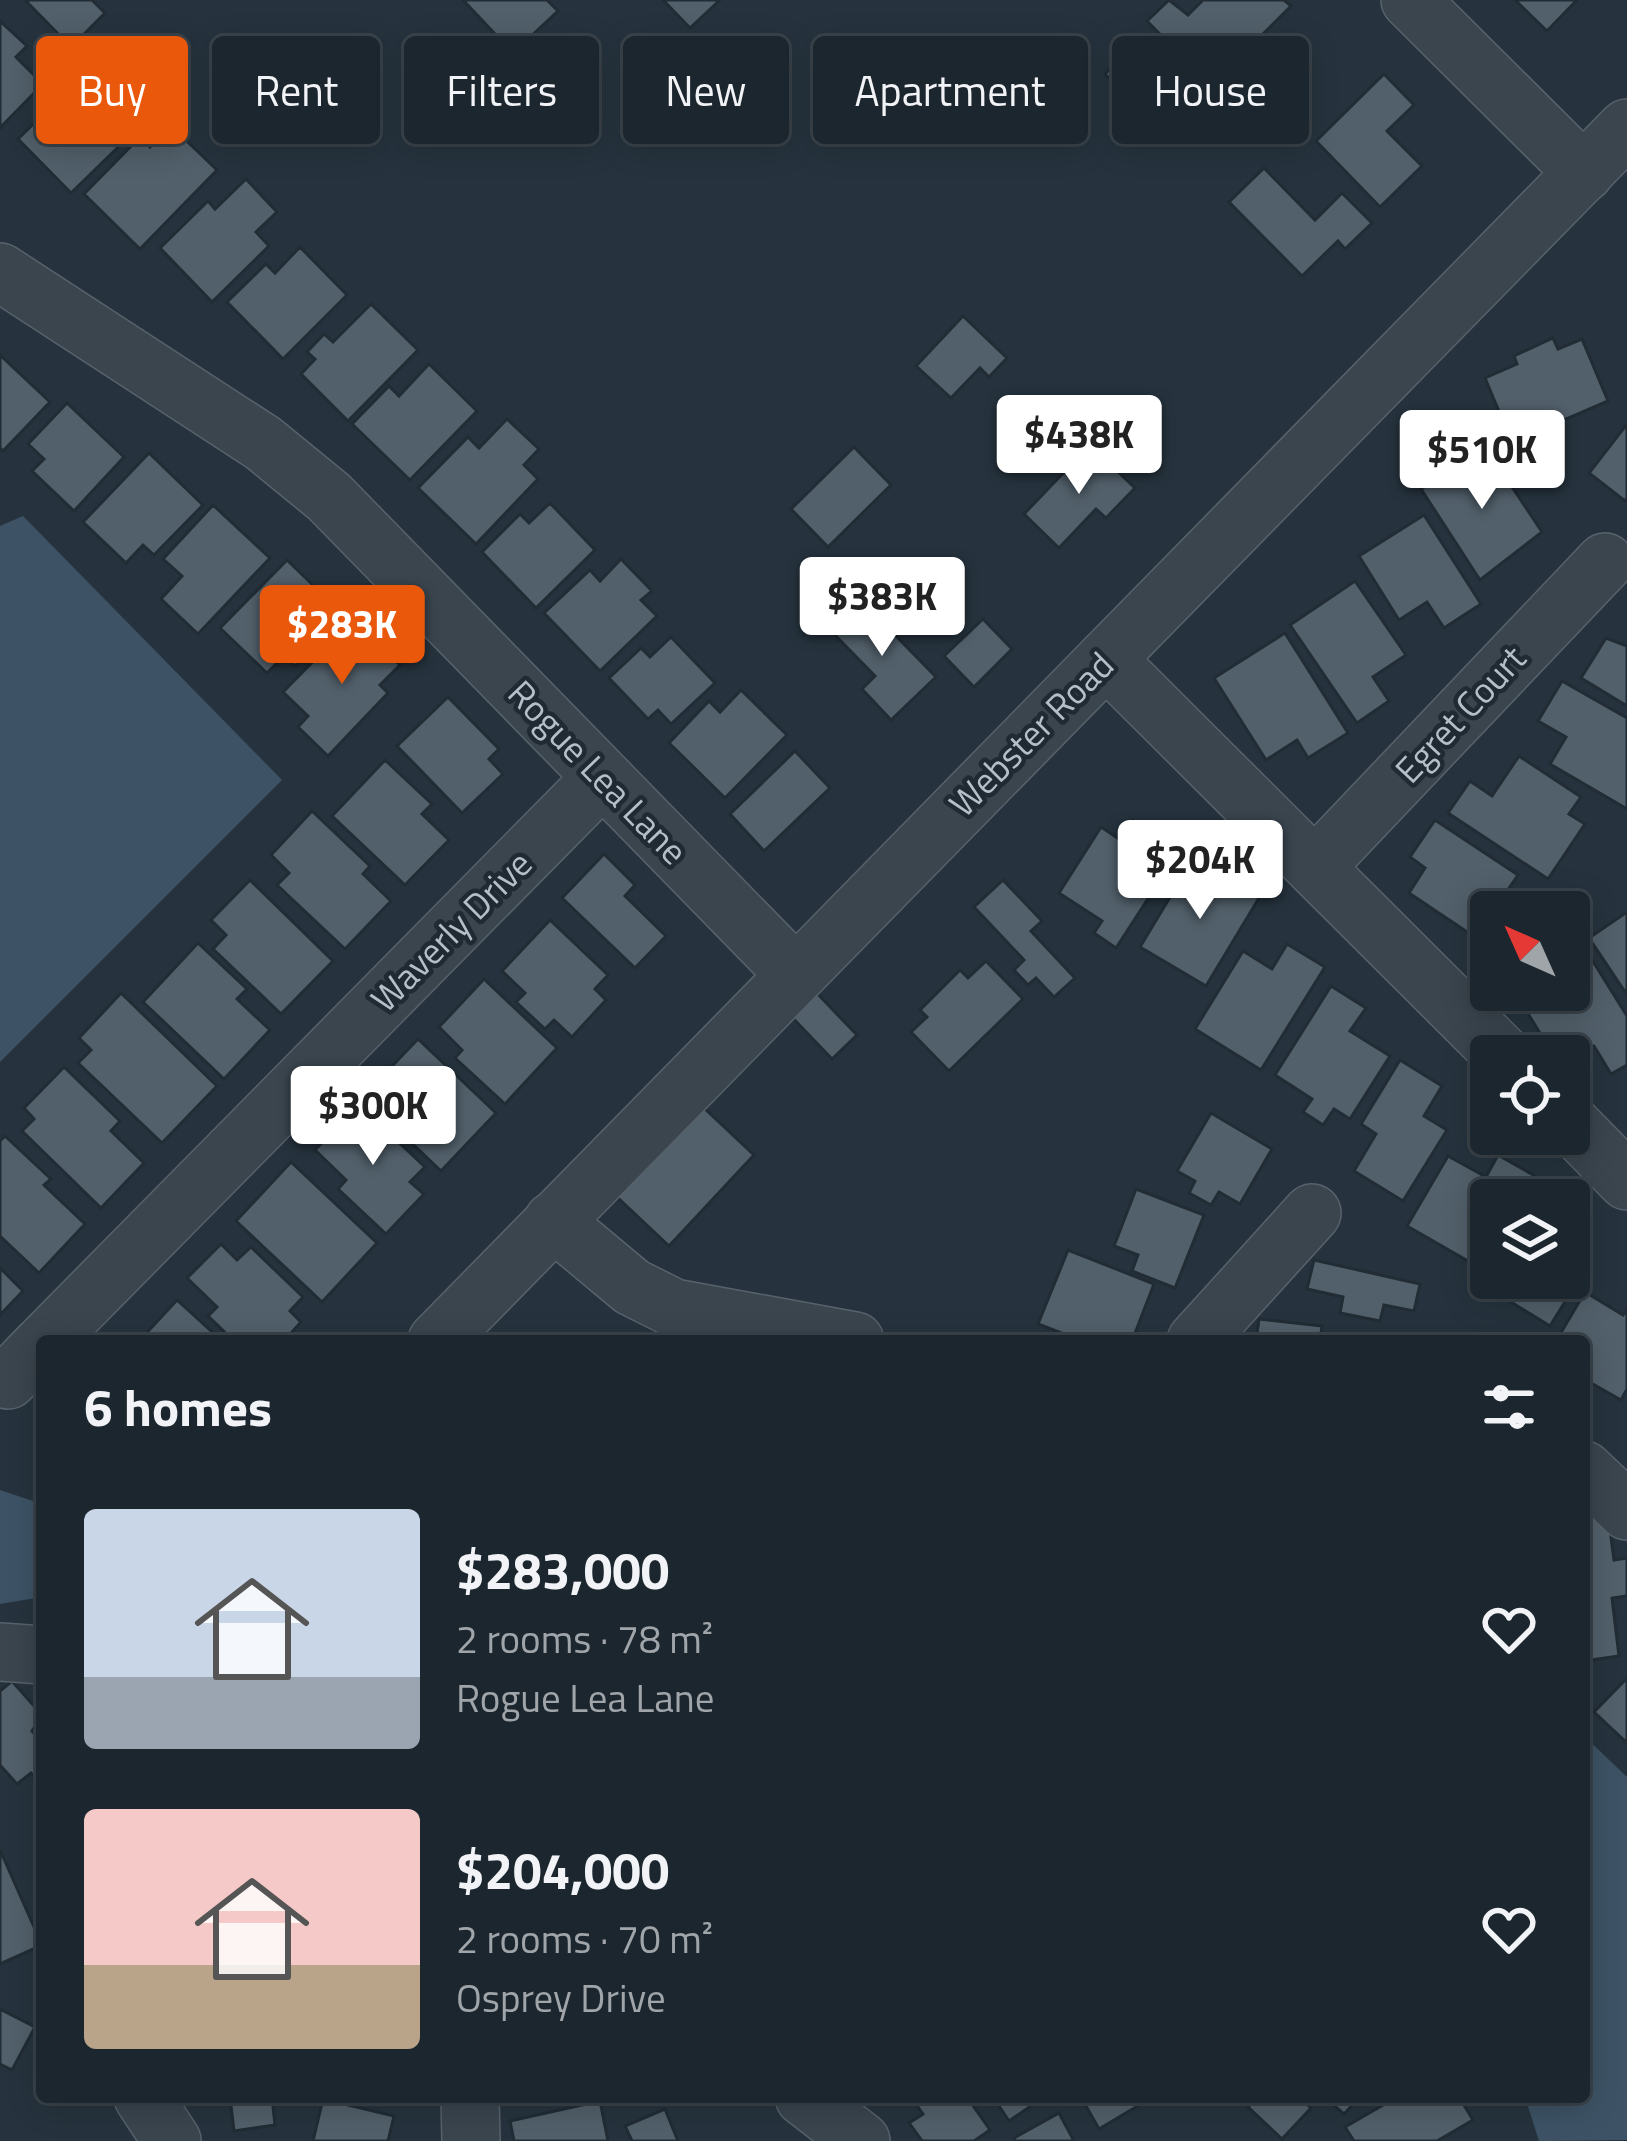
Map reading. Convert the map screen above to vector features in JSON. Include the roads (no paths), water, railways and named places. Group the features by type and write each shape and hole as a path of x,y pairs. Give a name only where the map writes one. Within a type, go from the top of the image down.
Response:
{"street":[{"path":"1410,0 1584,173"},
{"name":"Webster Road","path":"442,1335 793,972 1627,128"},
{"name":"Rogue Lea Lane","path":"0,272 263,443 329,497 793,972"},
{"name":"Egret Court","path":"1316,866 1604,562"},
{"path":"1106,659 1483,1035"},
{"name":"Waverly Drive","path":"52,1335 602,778"},
{"path":"1590,1142 1625,1174"},
{"path":"1201,1335 1312,1213"},
{"path":"554,1222 632,1287 674,1308 822,1335"},
{"path":"1590,1476 1627,1511"},
{"path":"0,1652 36,1654"},
{"path":"147,2103 172,2141"},
{"path":"470,2103 471,2141"},
{"path":"812,2103 861,2141"}],"water":[{"path":"23,516 282,780 0,1062 0,526"},
{"path":"0,1490 36,1502 36,1598 0,1604"},
{"path":"1590,1742 1627,1777 1627,2140 1539,2141 1527,2103 1590,2103"}]}
